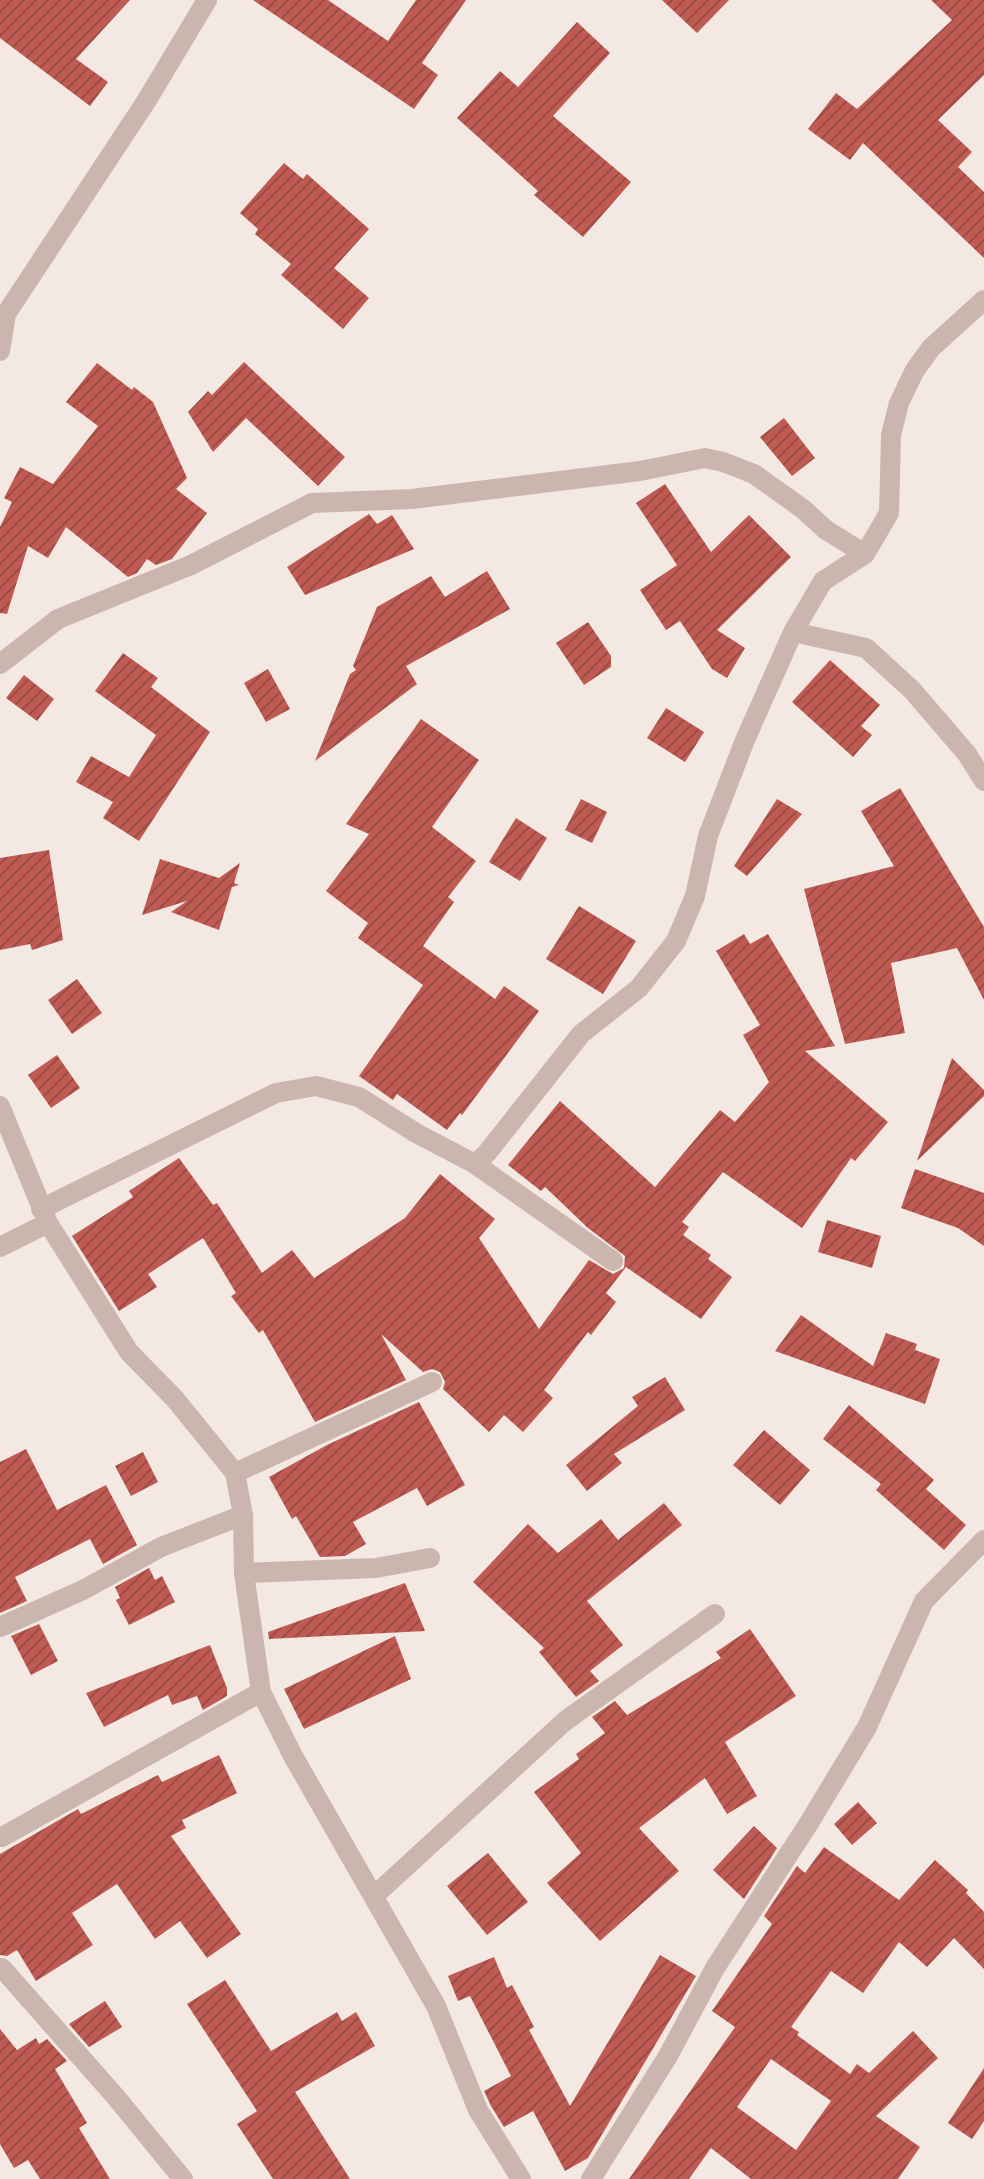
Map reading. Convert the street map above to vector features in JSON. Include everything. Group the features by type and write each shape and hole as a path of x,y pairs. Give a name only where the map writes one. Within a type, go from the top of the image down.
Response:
{"street":[{"path":"0,351 3,310 147,100 207,0"},
{"path":"475,1164 581,1034 639,988 676,941 695,896 708,836 745,740 793,632 823,581 865,554 889,513 891,435 899,403 915,370 931,348 984,300"},
{"path":"0,664 58,619 191,565 312,503 412,499 640,471 705,458 754,474 803,509 826,530 865,554"},
{"path":"793,632 866,648 912,690 967,754 984,781"},
{"path":"0,1247 44,1216 276,1093 316,1086 359,1097 416,1133 475,1164 613,1261"},
{"path":"0,1106 44,1216 129,1352 175,1399 235,1473 243,1515 244,1573 261,1692 293,1756 436,2006 478,2110 521,2179"},
{"path":"235,1473 432,1382"},
{"path":"0,1627 83,1590 161,1547 243,1515"},
{"path":"591,2179 660,2069 715,1968 867,1727 924,1601 984,1540"},
{"path":"244,1573 376,1568 430,1558"},
{"path":"374,1896 565,1721 715,1614"},
{"path":"2,1837 261,1692"},
{"path":"2,1968 115,2096 183,2179"}],"building":[{"path":"0,0 130,0 76,59 108,82 90,106 0,38"},
{"path":"253,0 328,0 388,41 416,0 466,0 422,63 438,75 414,109"},
{"path":"662,0 729,0 697,33"},
{"path":"931,0 984,0 984,75 938,120 972,152 958,167 984,192 984,258 863,143 850,160 808,129 836,93 857,109 952,20"},
{"path":"577,22 610,53 553,116 631,182 583,237 534,195 538,191 457,118 500,71 518,87"},
{"path":"284,163 303,179 307,174 369,229 334,268 369,298 343,329 281,275 291,264 255,234 258,229 240,213"},
{"path":"244,362 345,457 318,486 246,418 213,452 188,412 208,391 212,395"},
{"path":"97,363 153,402 187,478 176,489 207,513 172,559 156,565 147,559 137,573 128,577 66,527 48,558 28,546 7,614 0,613 0,527 12,502 4,498 20,467 53,484 98,426 66,402"},
{"path":"784,418 815,458 792,476 760,437"},
{"path":"665,484 711,552 749,515 791,557 717,630 745,648 727,678 712,669 680,621 666,630 640,590 677,565 636,503"},
{"path":"369,514 377,524 392,515 414,549 305,595 287,567"},
{"path":"487,571 510,609 406,666 417,684 315,761 350,674 356,670 353,666 377,607 431,576 445,597"},
{"path":"588,622 611,656 611,667 584,685 556,643"},
{"path":"123,653 158,678 151,687 210,732 139,841 103,818 113,802 76,782 91,756 129,777 156,735 95,691"},
{"path":"830,660 880,705 861,726 872,735 853,757 792,702"},
{"path":"268,669 290,709 266,722 244,683"},
{"path":"24,675 54,699 37,721 6,698"},
{"path":"666,708 704,732 685,762 647,738"},
{"path":"421,719 479,760 432,827 476,861 448,897 454,902 423,946 495,999 504,986 539,1011 462,1115 460,1113 447,1130 397,1094 393,1100 359,1076 423,985 358,938 368,923 326,891 369,834 346,824"},
{"path":"900,788 984,927 984,1000 957,948 891,963 905,1033 845,1044 804,889 894,866 861,811"},
{"path":"581,799 607,812 592,843 565,830"},
{"path":"777,799 802,814 747,876 734,866"},
{"path":"516,818 547,838 520,881 489,862"},
{"path":"49,850 63,940 32,950 30,944 0,950 0,858"},
{"path":"160,859 219,878 240,863 234,883 239,885 232,887 219,930 171,912 187,901 142,915"},
{"path":"579,906 636,941 603,994 546,959"},
{"path":"744,934 750,944 768,934 835,1046 805,1051 888,1122 855,1161 851,1158 802,1228 723,1172 682,1222 689,1227 683,1235 711,1255 708,1259 732,1277 701,1319 626,1267 606,1293 616,1302 591,1335 588,1332 544,1390 553,1398 523,1432 504,1415 489,1432 443,1389 445,1382 440,1372 432,1369 423,1372 381,1334 406,1380 315,1422 263,1330 259,1333 231,1296 236,1293 203,1238 148,1274 157,1287 119,1311 72,1236 133,1197 129,1191 179,1158 213,1205 217,1203 262,1273 292,1250 314,1278 405,1218 440,1174 495,1219 479,1238 539,1329 589,1260 613,1274 624,1268 625,1256 588,1228 545,1187 541,1191 508,1165 560,1101 655,1187 720,1110 735,1122 769,1082 743,1035 760,1025 716,951"},
{"path":"77,979 102,1013 72,1034 48,1000"},
{"path":"57,1055 80,1088 51,1108 28,1075"},
{"path":"952,1058 984,1090 984,1096 917,1161"},
{"path":"915,1169 984,1193 984,1246 958,1228 901,1208"},
{"path":"827,1220 881,1236 872,1268 818,1252"},
{"path":"801,1315 873,1366 886,1333 917,1344 915,1350 940,1359 925,1404 775,1351"},
{"path":"665,1377 685,1410 614,1454 622,1463 587,1491 566,1465 638,1406 632,1397"},
{"path":"419,1402 465,1485 427,1506 417,1488 353,1522 366,1544 345,1556 320,1557 296,1516 292,1519 269,1477 327,1445"},
{"path":"849,1405 934,1480 926,1489 966,1525 944,1550 876,1490 881,1484 823,1439"},
{"path":"764,1430 810,1470 780,1505 733,1465"},
{"path":"26,1449 57,1510 106,1485 137,1545 103,1564 90,1539 15,1577 27,1601 0,1613 0,1462"},
{"path":"143,1452 158,1482 131,1496 115,1466"},
{"path":"664,1503 682,1525 587,1601 623,1645 590,1671 599,1681 576,1697 539,1652 544,1648 473,1582 528,1524 558,1553 601,1519 618,1540"},
{"path":"149,1568 155,1580 162,1576 175,1602 129,1625 116,1600 120,1598 115,1587"},
{"path":"405,1583 425,1631 269,1639 268,1632"},
{"path":"39,1624 58,1661 31,1675 11,1636"},
{"path":"750,1629 796,1696 725,1742 757,1796 727,1814 705,1778 639,1828 679,1871 600,1941 547,1883 581,1853 534,1792 579,1759 576,1754 605,1733 592,1717 615,1701 627,1715 721,1658 716,1652"},
{"path":"395,1636 411,1679 304,1729 284,1689"},
{"path":"210,1645 227,1688 227,1696 203,1710 197,1696 172,1705 168,1695 104,1727 86,1693"},
{"path":"219,1755 237,1793 182,1820 186,1828 171,1836 241,1934 207,1958 180,1921 155,1939 117,1884 72,1913 93,1945 36,1981 17,1950 7,1956 0,1955 0,1854 78,1809 81,1814 158,1775 162,1782"},
{"path":"858,1802 877,1823 852,1845 834,1824"},
{"path":"754,1826 777,1848 744,1899 713,1870"},
{"path":"824,1847 899,1900 935,1860 968,1890 966,1893 984,1912 984,1969 954,1938 927,1967 899,1942 863,1993 831,1971 791,2027 799,2032 797,2035 850,2074 857,2064 869,2073 913,2031 938,2058 876,2116 920,2147 898,2179 751,2179 711,2148 689,2179 629,2179 735,2027 712,2011 772,1924 764,1916 797,1866 805,1873","holes":["771,2059 831,2101 796,2150 737,2107"]},
{"path":"488,1853 528,1902 487,1935 447,1886"},
{"path":"660,1955 696,1976 588,2158 565,2171 533,2111 504,2127 491,2106 484,2091 511,2076 470,1996 458,2001 448,1976 494,1957 507,1988 512,1985 534,2027 529,2030 570,2106"},
{"path":"225,1980 271,2051 337,2012 342,2021 356,2012 375,2046 295,2092 350,2179 273,2179 237,2124 257,2111 187,2004"},
{"path":"105,2001 122,2027 89,2047 69,2024"},
{"path":"0,2029 17,2050 36,2038 39,2044 47,2039 67,2061 55,2069 87,2123 79,2128 110,2179 40,2179 28,2160 14,2168 0,2144"},
{"path":"984,2068 984,2121 972,2139 948,2123"}]}
